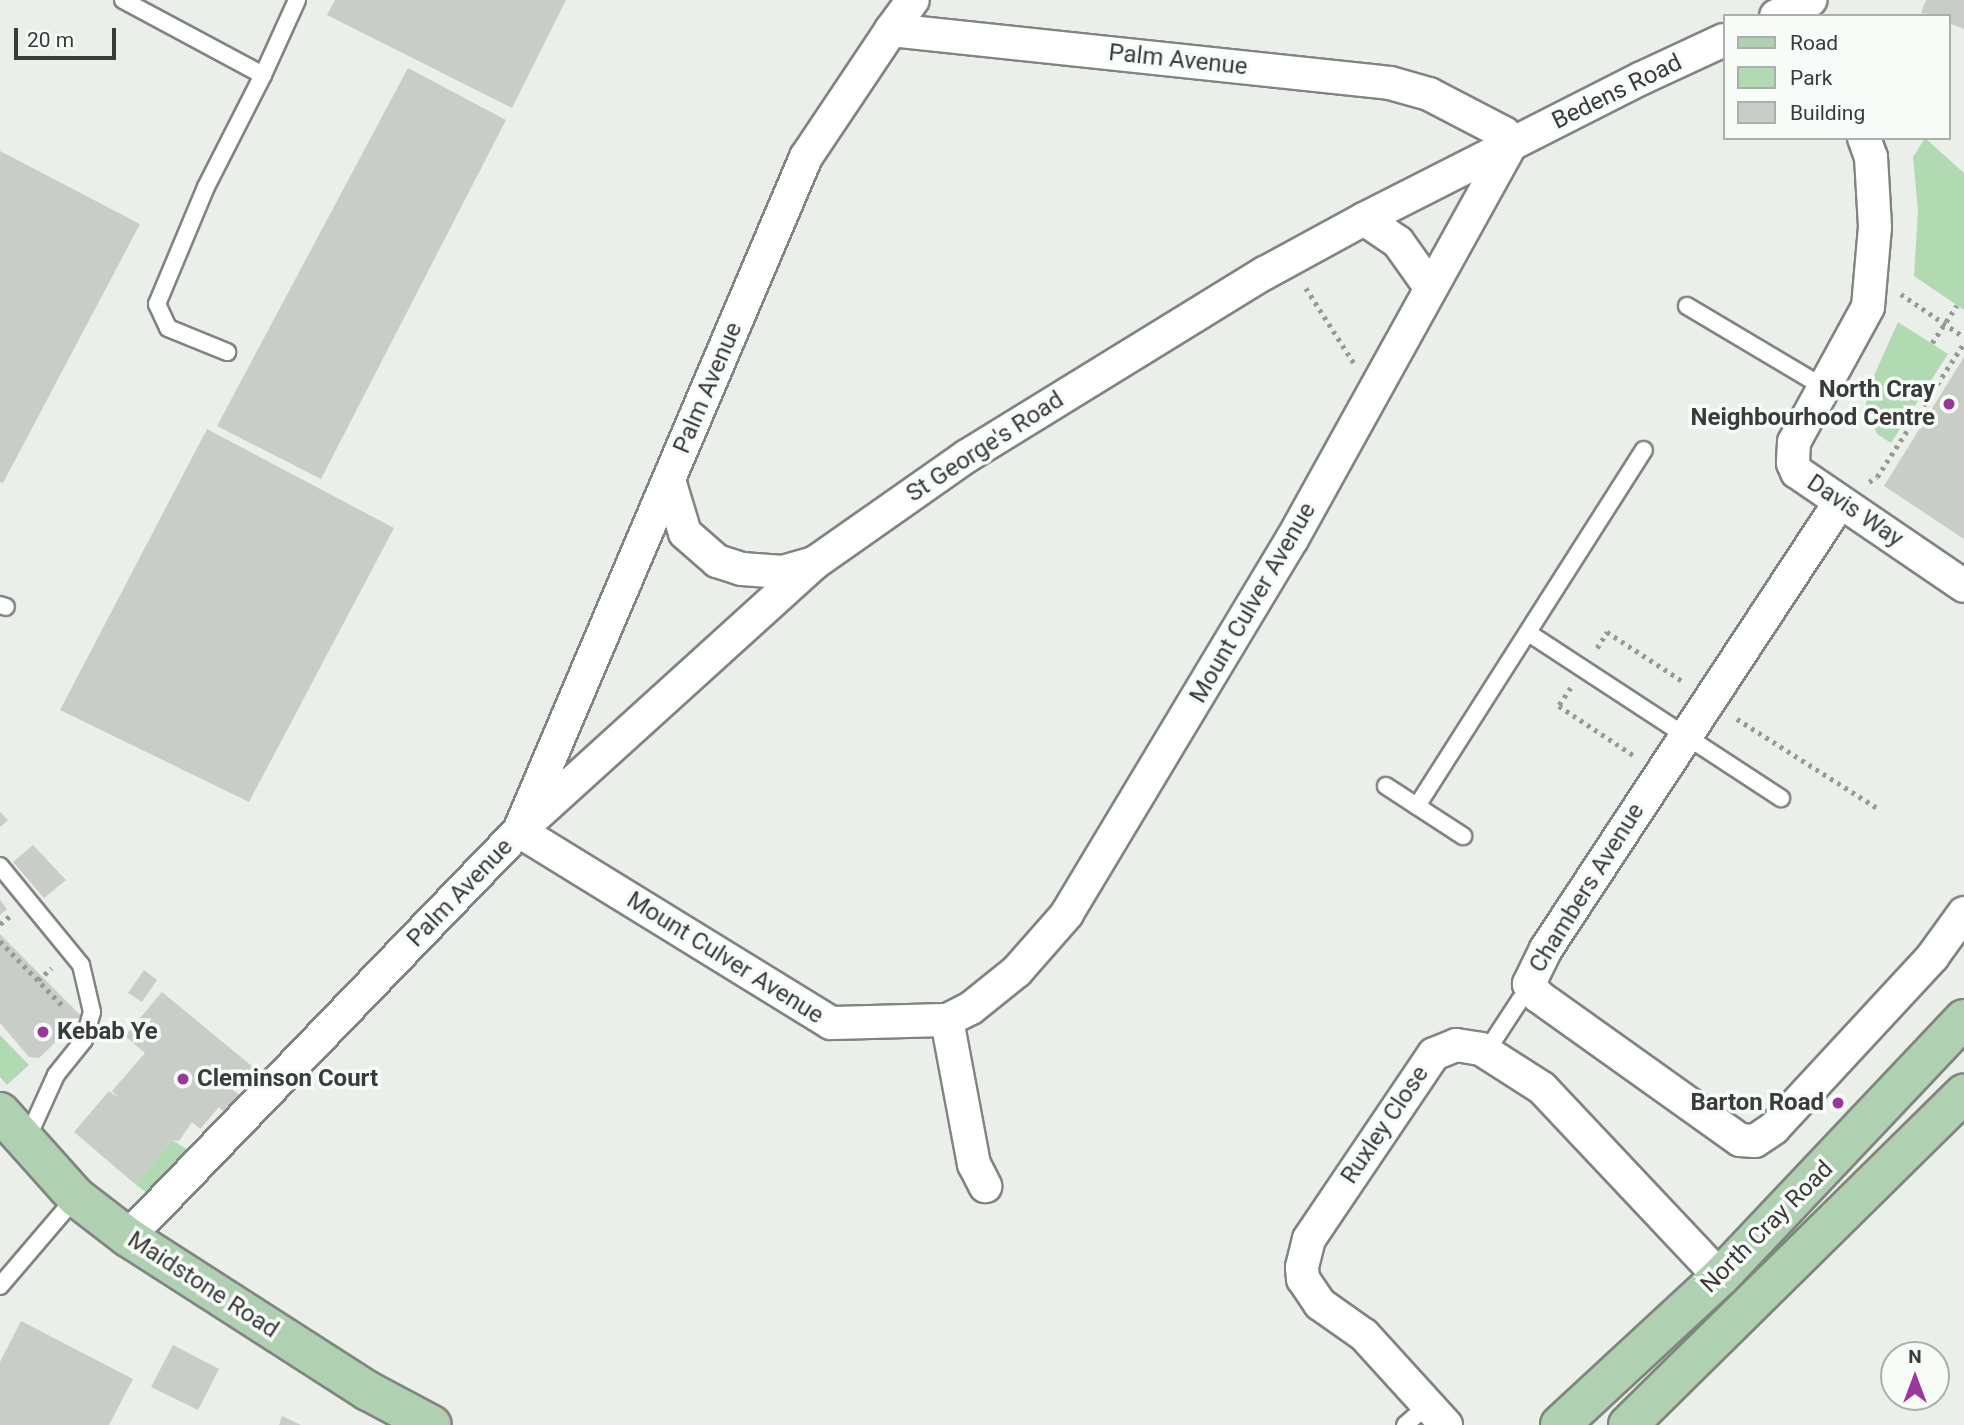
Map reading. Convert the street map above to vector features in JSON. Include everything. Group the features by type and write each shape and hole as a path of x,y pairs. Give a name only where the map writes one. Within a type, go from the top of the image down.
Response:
{"main road":[{"name":"North Cray Road","path":"1560,1425 1720,1277 1964,1019"},
{"name":"North Cray Road","path":"1628,1425 1964,1094"},
{"name":"Maidstone Road","path":"0,1112 76,1197 128,1237 389,1413 432,1425"}],"street":[{"path":"891,30 913,0"},
{"path":"1780,14 1812,0"},
{"name":"Palm Avenue","path":"128,1237 519,831 806,156 891,30 1390,82 1429,94 1503,133 1510,146"},
{"name":"Bedens Road","path":"1510,146 1722,41"},
{"name":"Davis Way","path":"1865,140 1871,157 1875,227 1866,317 1794,442 1793,463 1797,472 1964,586"},
{"name":"St George's Road","path":"519,831 816,562 967,456 1151,340 1364,219 1510,146"},
{"name":"Mount Culver Avenue","path":"519,831 831,1023 947,1020 1017,971 1067,914 1292,539 1510,146"},
{"path":"1364,219 1398,242 1430,288"},
{"path":"669,480 685,533 718,561 742,569 783,572 816,562"},
{"name":"Chambers Avenue","path":"1840,502 1684,735 1533,970 1533,991 1740,1140 1755,1141 1774,1128 1933,956 1964,913"},
{"path":"947,1020 974,1164 985,1186"},
{"name":"Ruxley Close","path":"1427,1418 1364,1335 1320,1304 1303,1279 1302,1267 1309,1239 1429,1059 1456,1045 1486,1052 1555,1099 1720,1277"}],"lane":[{"path":"123,0 263,75"},
{"path":"227,352 168,328 158,304 206,187 263,75 297,0"},
{"path":"1687,306 1825,388"},
{"path":"1417,806 1530,634 1644,450"},
{"path":"1530,634 1781,798"},
{"path":"1386,786 1463,836"},
{"path":"0,866 81,965 92,1012 84,1040 56,1075 26,1141"},
{"path":"1486,1052 1520,1000 1533,991"},
{"path":"0,1286 76,1197"}],"path":[{"path":"1302,281 1359,369"},
{"path":"1870,285 1895,290 1964,337"},
{"path":"1932,343 1957,305"},
{"path":"1877,477 1964,343"},
{"path":"0,941 74,1017"}],"green space":[{"path":"1924,140 1927,140 1964,173 1964,310 1914,276 1918,211 1913,157"},
{"path":"1898,322 1948,354 1891,443 1877,434 1866,406 1867,391"},
{"path":"0,1035 29,1065 7,1085 0,1077"},
{"path":"172,1140 196,1155 154,1198 135,1184"}],"building":[{"path":"335,0 566,0 512,108 327,15"},
{"path":"1926,0 1964,0 1964,29 1950,24 1950,14 1921,13"},
{"path":"408,68 506,120 321,479 217,426"},
{"path":"0,151 140,224 3,483 0,482"},
{"name":"North Cray Neighbourhood Centre","path":"1964,357 1964,539 1884,486"},
{"path":"207,429 394,528 249,802 60,710"},
{"path":"0,812 8,820 0,827"},
{"path":"33,845 66,880 44,898 13,862"},
{"path":"0,900 7,909 0,915"},
{"path":"0,934 82,1017 39,1058 29,1057 0,1023"},
{"path":"144,970 157,980 142,1002 128,993"},
{"name":"Cleminson Court","path":"162,992 253,1067 233,1090 240,1095 225,1113 219,1107 200,1129 192,1122 179,1141 172,1140 135,1184 74,1132 109,1091 119,1098 112,1091 145,1053 125,1036"},
{"path":"21,1321 133,1379 109,1425 0,1425 0,1362"},
{"path":"173,1345 219,1369 198,1410 151,1387"},
{"path":"282,1416 301,1425 279,1425"}],"place":[{"name":"North Cray Neighbourhood Centre","path":"1949,404"},
{"name":"Kebab Ye","path":"43,1032"},
{"name":"Cleminson Court","path":"183,1079"},
{"name":"Barton Road","path":"1838,1103"}]}
